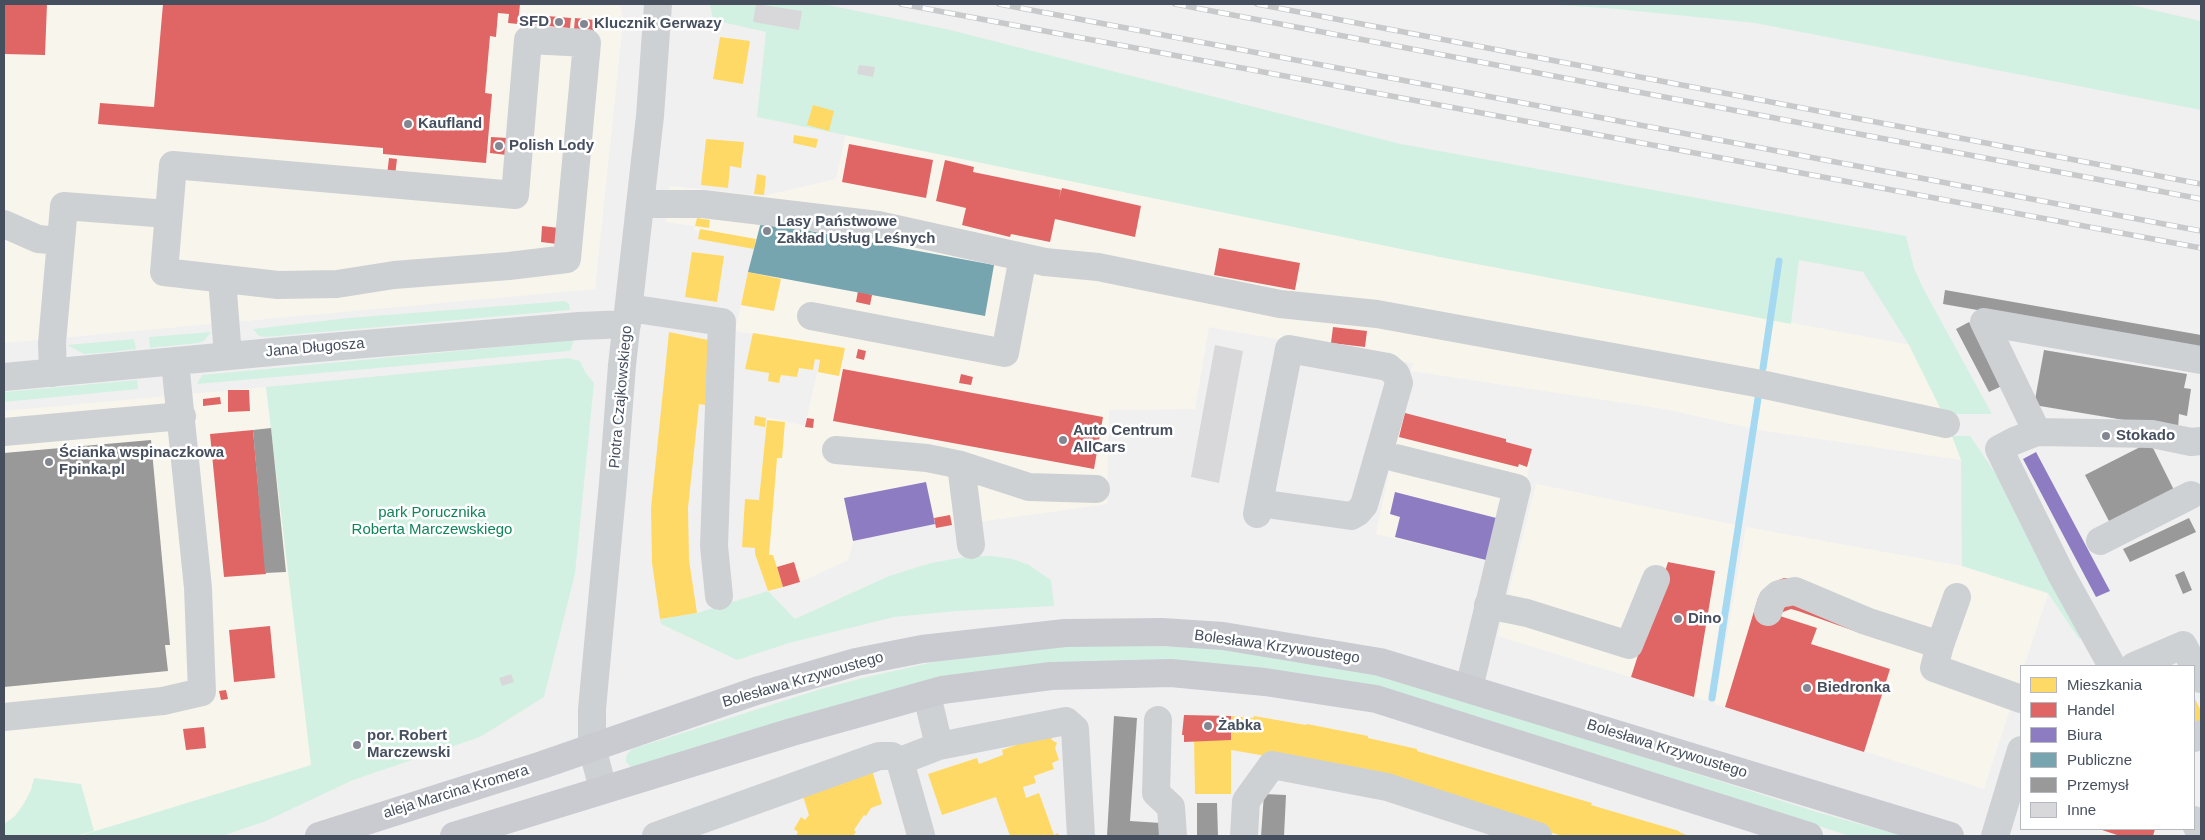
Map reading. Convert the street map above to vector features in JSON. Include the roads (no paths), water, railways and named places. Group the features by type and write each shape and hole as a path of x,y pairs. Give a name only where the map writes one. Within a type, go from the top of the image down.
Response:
{"main road":[{"name":"Bolesława Krzywoustego","path":"592,747 756,691 856,662 922,649 1066,633 1162,632 1223,636 1380,662 1950,836"},
{"path":"454,836 792,732 946,690 1051,676 1171,673 1265,682 1376,699 1810,836"},
{"name":"aleja Marcina Kromera","path":"319,836 539,766 592,747"}],"street":[{"name":"Piotra Czajkowskiego","path":"603,789 592,747 592,709 622,365 650,116 658,4"},
{"path":"528,40 586,43 568,259 510,266 394,275 337,284 278,285 222,279 164,272 168,214 172,165 515,195 528,40"},
{"path":"640,204 702,204 878,225 1046,262 1098,267 1280,304 1378,314 1756,383 1946,424"},
{"path":"53,373 52,343 64,206 168,214"},
{"path":"4,224 38,239 60,241"},
{"path":"810,316 1005,353 1023,257"},
{"path":"222,279 228,356"},
{"name":"Jana Długosza","path":"4,377 579,326 628,316 722,322 714,546 719,596"},
{"path":"2037,432 1984,322 2201,360"},
{"path":"1289,349 1388,367 1396,374 1400,383 1364,505 1358,512 1351,516 1258,508 1289,349"},
{"path":"4,717 162,700 202,692 198,597 182,416 175,362"},
{"path":"4,432 182,416"},
{"path":"2111,665 2061,574 1999,449 2037,432 2152,434 2191,442 2201,441"},
{"path":"836,450 927,458 962,465 1029,486 1096,489"},
{"path":"1396,458 1517,488 1469,688"},
{"path":"962,465 971,545"},
{"path":"2100,541 2192,495"},
{"path":"1488,605 1527,613 1629,646 1656,579"},
{"path":"1768,612 1772,600 1779,594 1795,591 1866,621 1940,645"},
{"path":"1957,597 1934,668 2020,699"},
{"path":"2136,665 2183,646 2193,665"},
{"path":"2195,668 2201,679"},
{"path":"927,695 939,746"},
{"path":"1158,720 1156,793 1171,807 1173,836"},
{"path":"900,761 939,746 1066,722 1075,729 1081,836"},
{"path":"1995,836 2020,753"},
{"path":"656,836 879,756 892,756 900,761 920,836"},
{"path":"1244,836 1246,801 1272,765 1387,787 1538,836"}],"waterway":[{"path":"1763,368 1779,261"},
{"path":"1712,698 1759,392"}],"railway":[{"path":"901,4 2201,248"},
{"path":"999,4 2201,231"},
{"path":"1175,4 2201,199"},
{"path":"1257,4 2201,184"}],"place":[{"name":"SFD","path":"559,22"},
{"name":"Klucznik Gerwazy","path":"584,24"},
{"name":"Kaufland","path":"408,124"},
{"name":"Polish Lody","path":"499,146"},
{"name":"Lasy Państwowe Zakład Usług Leśnych","path":"767,231"},
{"name":"Stokado","path":"2106,436"},
{"name":"Auto Centrum AllCars","path":"1063,440"},
{"name":"Ścianka wspinaczkowa Fpinka.pl","path":"49,462"},
{"name":"Dino","path":"1678,619"},
{"name":"Biedronka","path":"1807,688"},
{"name":"Żabka","path":"1208,726"},
{"name":"por. Robert Marczewski","path":"357,745"}],"park label":[{"name":"park Porucznika Roberta Marczewskiego","path":"432,522"}]}
